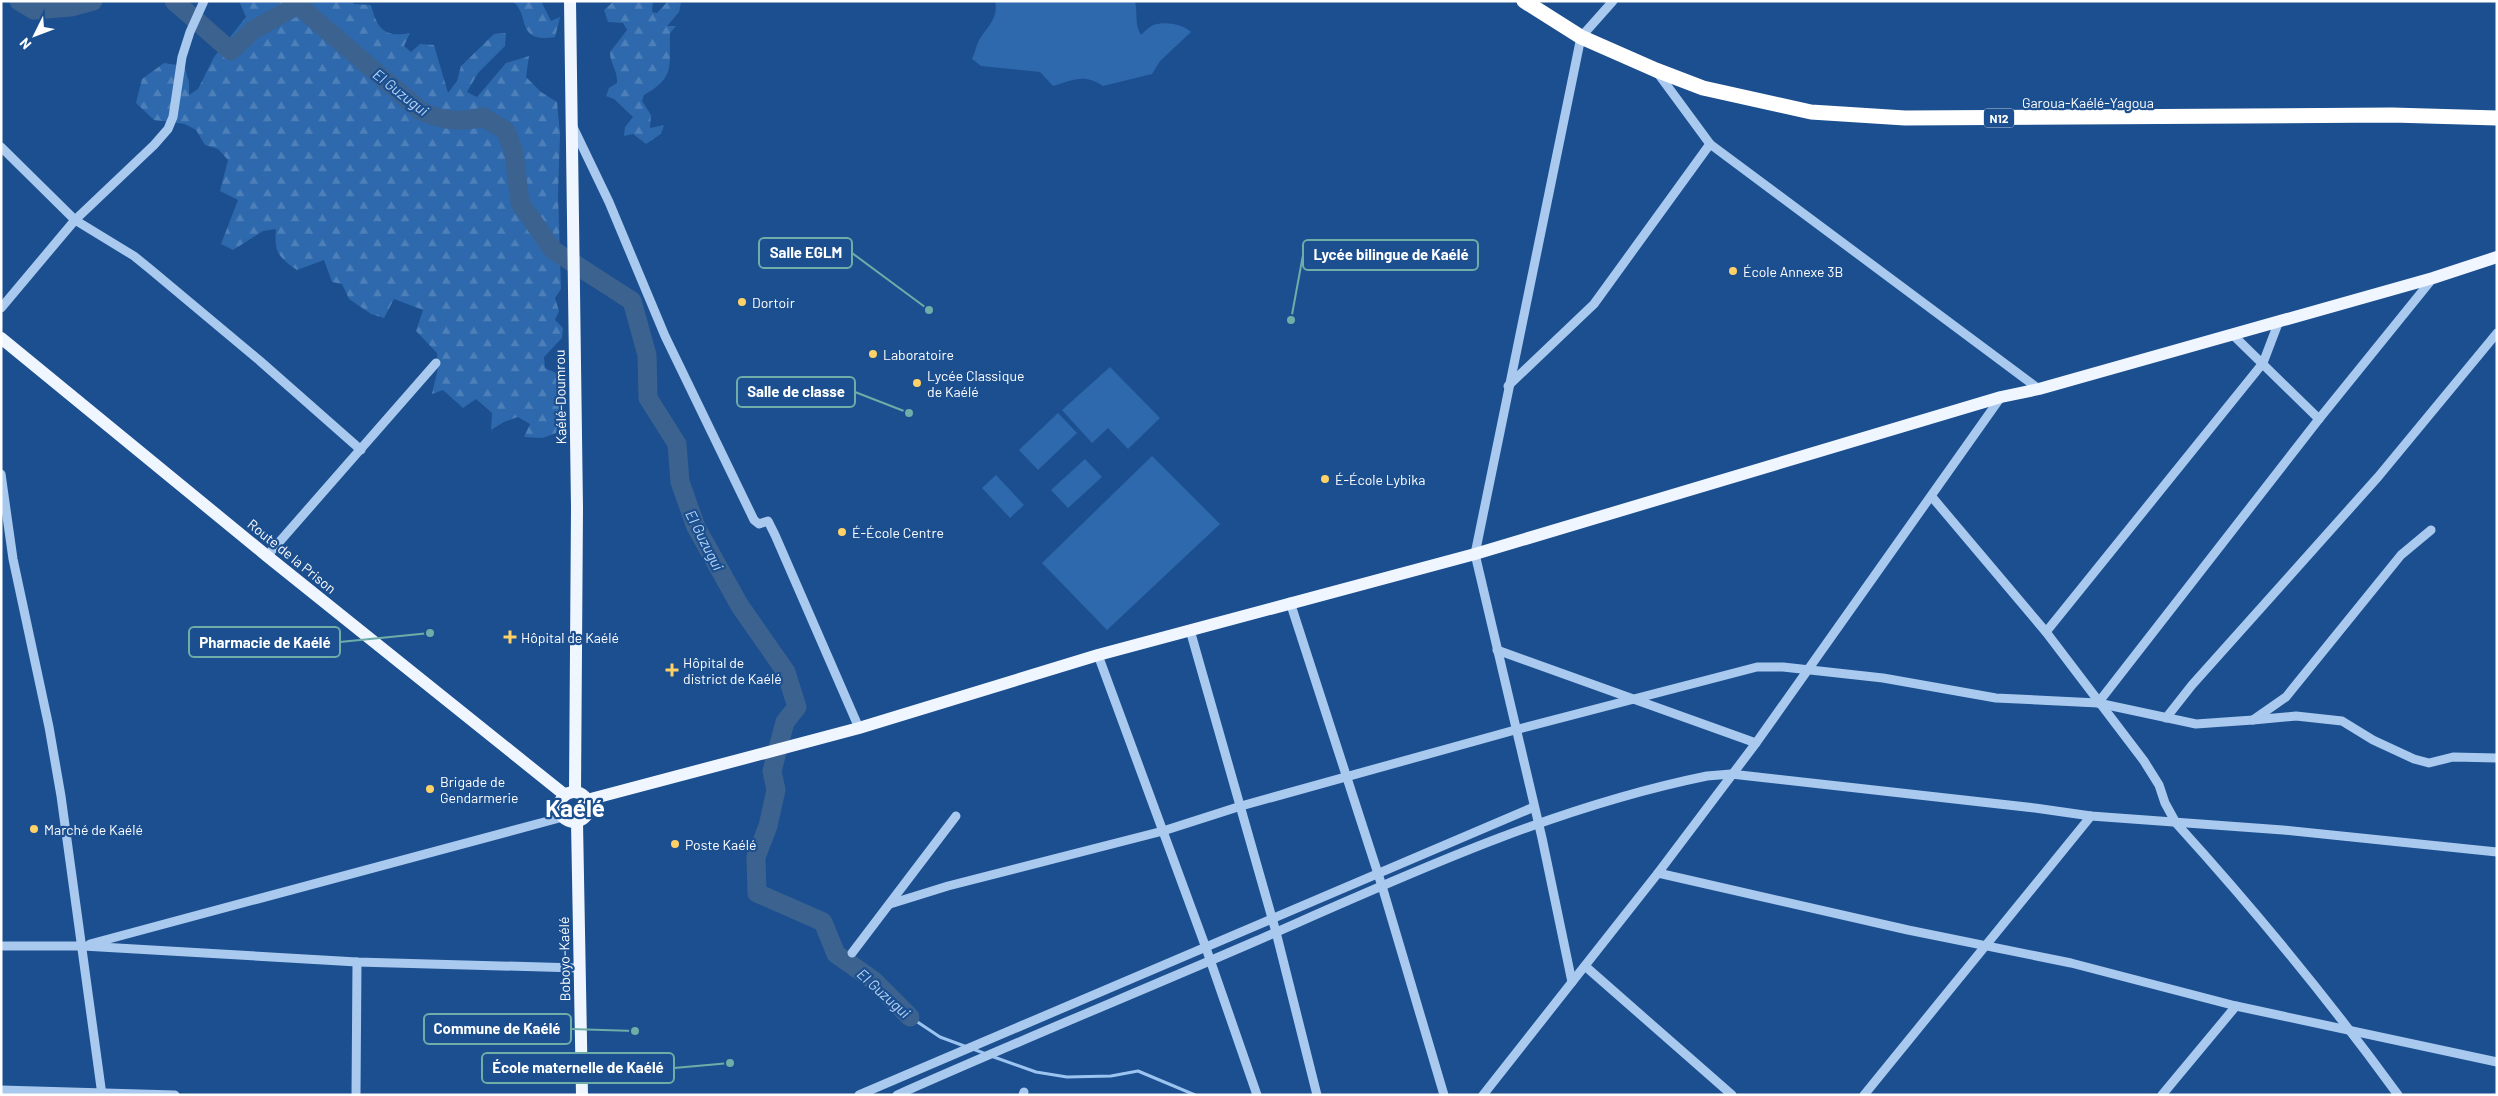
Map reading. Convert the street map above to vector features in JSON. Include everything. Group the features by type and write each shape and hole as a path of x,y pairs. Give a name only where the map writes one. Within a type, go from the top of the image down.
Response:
{"highway":[{"name":"Garoua-Kaélé-Yagoua","path":"1524,1 1581,37 1656,70 1703,88 1811,112 1905,118 2392,115 2497,118"}],"main road":[{"name":"Kaélé-Doumrou","path":"570,1 577,508 570,794"},
{"path":"588,800 588,814 577,822 563,817 560,806 570,794 588,800 859,728 1098,655 1290,602 1475,554 2002,397 2039,389 2433,278 2497,257"},
{"name":"Route de la Prison","path":"1,338 267,556 570,794"},
{"name":"Boboyo-Kaélé","path":"577,822 578,968 582,1095"}],"street":[{"path":"1,308 76,220 154,146 168,129 173,117 182,56 204,1"},
{"path":"1572,982 1542,838 1536,823 1534,807 1475,554 1581,37 1614,1"},
{"path":"1656,70 1710,144 2039,389"},
{"path":"572,127 609,202 664,336 754,520 759,524 768,522 775,535 859,728"},
{"path":"1508,386 1594,304 1710,144"},
{"path":"1,147 76,220 144,265 260,360 361,450"},
{"path":"2098,703 2319,419 2433,278"},
{"path":"2046,632 2263,362 2280,321"},
{"path":"2166,718 2192,685 2378,477 2497,332"},
{"path":"2232,334 2263,362 2319,419"},
{"path":"267,556 436,362"},
{"path":"1483,1095 1658,873 1756,743 2002,397"},
{"path":"1,474 13,559 58,779 83,946 102,1094"},
{"path":"1932,497 2046,632 2149,768 2176,823 2235,887 2351,1030 2398,1095"},
{"path":"2253,720 2286,697 2401,555 2431,530"},
{"path":"1290,602 1382,886 1444,1095"},
{"path":"1190,630 1276,932 1317,1095"},
{"path":"1497,650 1756,743"},
{"path":"1098,655 1206,948 1257,1095"},
{"path":"890,904 948,886 1162,831 1240,806 1515,730 1757,667 1783,667 1883,678 1996,698 2098,703 2196,724 2296,716 2342,721 2373,740 2414,760 2429,763 2453,757 2497,758"},
{"path":"897,1095 1015,1042 1210,961 1382,886 1536,823 1686,781 1731,774 2091,816 2349,836 2497,852"},
{"path":"859,1095 1534,807"},
{"path":"852,953 956,816"},
{"path":"1864,1095 1988,945 2091,816"},
{"path":"83,946 563,817"},
{"path":"1658,873 1881,924 2071,963 2236,1006 2497,1062"},
{"path":"1,946 83,946 357,962 578,968"},
{"path":"356,1095 357,962"},
{"path":"1584,966 1732,1095"},
{"path":"2162,1095 2236,1006"},
{"path":"1,1090 175,1095"}],"green space":[{"path":"239,1 352,1 354,4 371,5 376,20 383,30 394,34 410,33 404,46 411,52 420,44 434,45 448,93 457,81 461,66 494,34 506,33 505,46 478,73 467,92 477,97 506,63 529,56 526,77 541,92 557,102 560,135 558,194 561,289 555,298 559,311 555,320 563,328 562,338 544,357 545,368 558,374 562,393 556,433 543,438 524,437 530,424 518,417 504,422 491,430 492,413 476,399 463,408 443,390 432,394 438,368 437,353 416,331 423,310 394,299 384,318 371,314 349,299 342,284 332,282 324,260 297,270 285,261 277,249 276,229 263,231 233,250 221,244 238,200 220,191 228,160 218,149 205,145 196,130 185,124 154,120 136,103 142,79 164,63 184,66 189,82 189,95 198,89 214,57 246,17"},
{"path":"512,1 541,1 551,21 560,17 555,37 542,38 528,32 518,6"},
{"path":"614,1 653,1 652,12 657,13 668,1 681,3 679,12 667,26 676,26 670,33 669,70 654,89 644,95 642,101 651,115 650,128 664,125 661,134 646,144 633,134 624,136 625,127 633,117 614,99 606,96 609,88 617,83 610,52 627,30 623,23 608,22 604,10"},
{"path":"995,1 1135,1 1137,23 1141,35 1153,25 1163,23 1178,25 1191,32 1160,61 1152,74 1103,86 1090,80 1078,79 1053,86 1040,72 981,66 972,59 979,40 994,17"},
{"path":"1110,367 1160,418 1128,449 1108,428 1092,443 1062,410"},
{"path":"1058,413 1077,433 1038,470 1019,450"},
{"path":"1152,456 1220,524 1107,630 1042,563"},
{"path":"1085,459 1102,477 1068,508 1051,490"},
{"path":"996,475 1024,505 1010,518 982,488"}],"waterway":[{"name":"El Guzugui","path":"19,1 34,10 71,7 93,1"},
{"name":"El Guzugui","path":"174,1 231,51 253,30 298,5 421,111 436,117 452,120 483,117 506,131 514,153 520,203 553,250 632,301 647,355 648,398 677,444 680,482 696,527 740,606 786,672 797,707 785,722 772,771 776,790 768,826 756,857 757,893 823,922 836,954 873,980 910,1017"},
{"name":"El Guzugui","path":"910,1017 940,1037 967,1047"},
{"name":"El Guzugui","path":"973,1049 986,1054"},
{"name":"El Guzugui","path":"991,1056 1036,1072 1067,1077 1111,1076 1138,1071 1195,1095"}],"place":[{"name":"École Annexe 3B","path":"1733,271"},
{"name":"Dortoir","path":"742,302"},
{"name":"Salle EGLM","path":"929,310"},
{"name":"Lycée bilingue de Kaélé","path":"1291,320"},
{"name":"Laboratoire","path":"873,354"},
{"name":"Lycée Classique de Kaélé","path":"917,383"},
{"name":"Salle de classe","path":"909,413"},
{"name":"É-École Lybika","path":"1325,479"},
{"name":"É-École Centre","path":"842,532"},
{"name":"Pharmacie de Kaélé","path":"430,633"},
{"name":"Hôpital de Kaélé","path":"510,637"},
{"name":"Hôpital de district de Kaélé","path":"672,670"},
{"name":"Brigade de Gendarmerie","path":"430,789"},
{"name":"Marché de Kaélé","path":"34,829"},
{"name":"Poste Kaélé","path":"675,844"},
{"name":"Commune de Kaélé","path":"635,1031"},
{"name":"École maternelle de Kaélé","path":"730,1063"}],"district":[{"name":"Kaélé","path":"575,807"}]}
